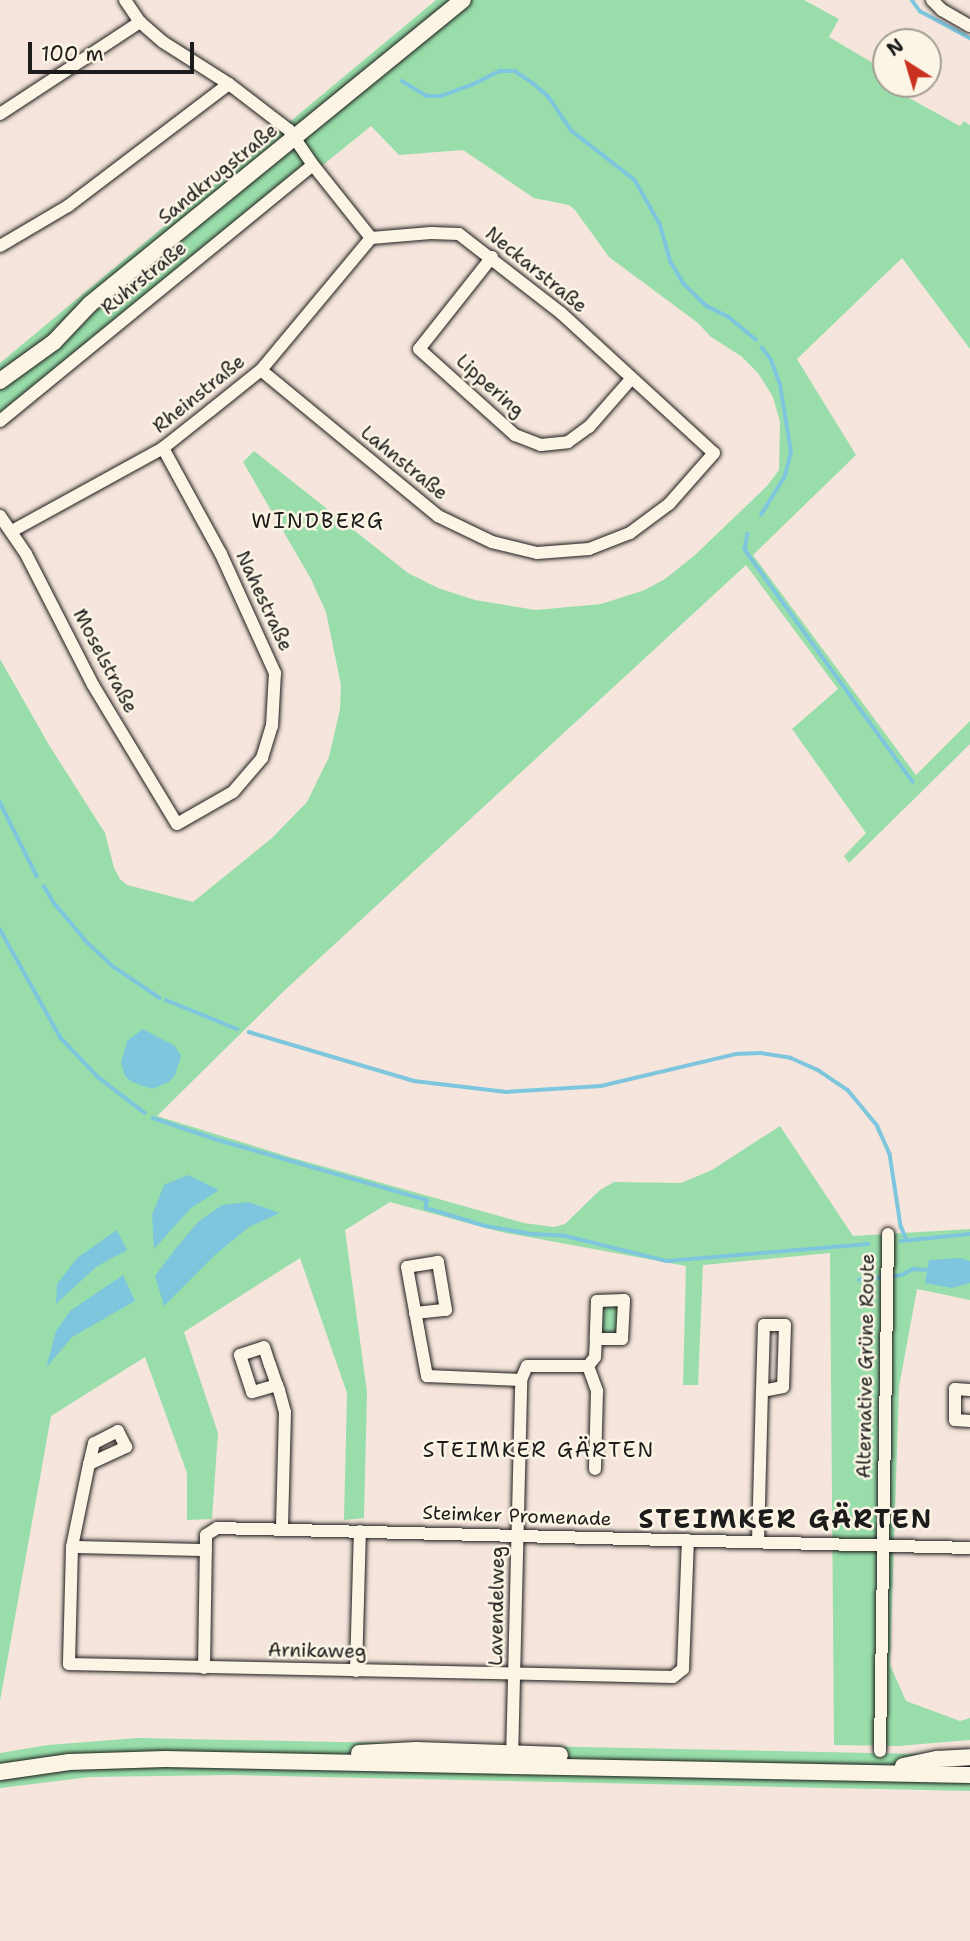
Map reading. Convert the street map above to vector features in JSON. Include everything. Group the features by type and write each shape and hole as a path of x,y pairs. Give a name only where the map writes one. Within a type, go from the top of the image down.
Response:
{"street":[{"path":"125,0 140,22 163,42 229,84 289,130 313,166 371,238"},
{"name":"Sandkrugstraße","path":"0,381 54,342 90,304 463,0"},
{"path":"936,2 970,26"},
{"path":"0,114 140,22"},
{"path":"0,246 68,206 229,84"},
{"name":"Ruhrstraße","path":"0,421 313,166"},
{"name":"Neckarstraße","path":"371,238 431,233 459,234 561,313 714,453"},
{"name":"Rheinstraße","path":"12,531 163,448 261,370 371,238"},
{"name":"Lippering","path":"492,257 419,349 508,428 541,445 568,442 589,428 631,379"},
{"name":"Lahnstraße","path":"261,370 438,516 492,542 537,553 589,550 630,533 669,504 714,453"},
{"name":"Nahestraße","path":"163,448 221,554 275,673 272,726 262,758 233,792 177,824"},
{"name":"Moselstraße","path":"0,516 12,531 93,685 177,824"},
{"name":"Alternative Grüne Route","path":"880,1751 888,1234"},
{"path":"415,1313 446,1310 438,1262 407,1267 419,1333 427,1376 521,1380"},
{"path":"758,1542 762,1391 764,1325 785,1325 783,1387 762,1391"},
{"path":"595,1469 597,1391 588,1366 595,1357 596,1339"},
{"name":"Lavendelweg","path":"512,1758 521,1380 527,1366 588,1366"},
{"path":"277,1385 285,1412 282,1528"},
{"path":"970,1390 955,1390 955,1420 970,1421"},
{"path":"89,1464 72,1547 206,1550 204,1668"},
{"name":"Steimker Promenade","path":"206,1550 206,1535 217,1528 970,1548"},
{"path":"356,1671 360,1531"},
{"name":"Arnikaweg","path":"72,1547 69,1664 673,1677 683,1669 688,1541"},
{"path":"0,1772 69,1762 121,1759 282,1760 383,1751 512,1758 579,1756 645,1769 970,1775"},
{"path":"849,1772 970,1757"}],"green space":[{"path":"436,0 804,0 839,19 829,37 872,62 872,98 909,98 960,126 964,121 970,125 970,349 902,258 797,359 856,455 753,555 916,775 970,721 970,744 849,863 844,856 866,833 792,729 838,689 746,565 286,989 157,1116 293,1158 524,1223 554,1227 565,1224 600,1190 614,1182 681,1183 712,1170 780,1126 853,1236 970,1229 970,1300 917,1289 899,1387 890,1665 906,1701 960,1721 970,1718 970,1740 898,1746 834,1745 830,1253 703,1265 698,1385 683,1385 686,1266 501,1232 390,1202 345,1230 367,1392 364,1518 344,1520 347,1393 300,1258 184,1332 218,1433 212,1519 187,1520 187,1473 145,1357 51,1416 0,1701 0,659 49,745 105,833 114,868 120,879 127,885 193,902 272,838 307,802 329,757 340,709 341,685 326,612 311,579 243,462 254,451 408,573 438,588 475,600 536,610 601,604 645,590 665,579 695,555 767,486 779,470 780,422 773,397 758,373 741,356 711,337 698,323 609,257 569,205 534,198 463,150 399,155 371,126 0,427 0,363"},
{"path":"600,1305 619,1306 617,1336 598,1335"},
{"path":"138,1738 970,1755 970,1791 231,1775 90,1777 0,1788 0,1753 48,1745"}],"water":[{"path":"143,1029 175,1046 181,1056 175,1075 169,1082 152,1089 132,1082 125,1076 121,1063 127,1041"},
{"path":"188,1175 219,1190 191,1208 154,1249 152,1215 164,1185"},
{"path":"248,1202 280,1213 249,1227 216,1254 164,1306 155,1276 176,1248 199,1221 222,1205"},
{"path":"117,1230 127,1250 96,1267 56,1304 57,1284 77,1258"},
{"path":"960,1258 970,1261 970,1283 952,1288 925,1283 929,1260"},
{"path":"123,1275 135,1301 72,1337 46,1368 56,1331 70,1311"}],"waterway":[{"path":"912,0 920,11 970,38"},
{"path":"402,81 427,96 441,96 500,71 515,71 533,83 548,96 572,131 635,180 660,224 671,262 684,284 707,306 729,317 756,340"},
{"path":"761,515 785,476 791,452 780,385 771,360 762,348"},
{"path":"748,534 745,549 748,554 913,782"},
{"path":"0,802 37,876"},
{"path":"44,886 55,904 87,942 114,967 160,998"},
{"path":"0,929 61,1038 98,1077 145,1113"},
{"path":"166,1000 237,1029"},
{"path":"249,1032 414,1081 506,1092 601,1086 736,1054 761,1053 791,1058 818,1070 848,1090 877,1125 890,1154 901,1226 907,1240"},
{"path":"153,1118 215,1139 427,1200 426,1208 486,1226 532,1234 566,1236 667,1261 868,1244"},
{"path":"901,1241 970,1234"},
{"path":"859,1280 902,1275 913,1269 927,1270"}],"district":[{"name":"WINDBERG","path":"318,521"},
{"name":"STEIMKER GÄRTEN","path":"539,1450"},
{"name":"STEIMKER GÄRTEN","path":"786,1519"}]}
